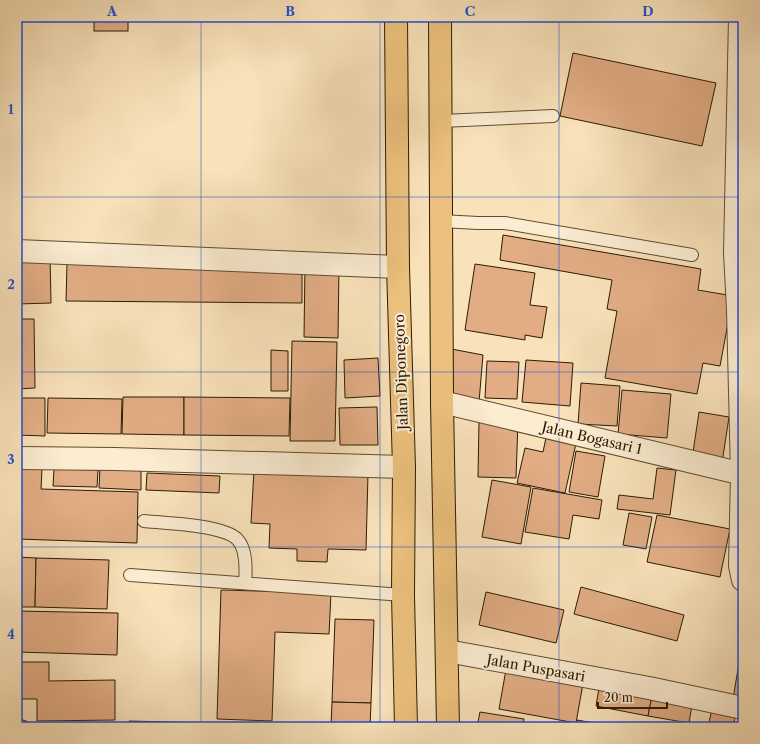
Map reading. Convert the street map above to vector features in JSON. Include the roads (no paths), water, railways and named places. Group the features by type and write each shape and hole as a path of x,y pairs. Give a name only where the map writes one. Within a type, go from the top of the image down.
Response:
{"main road":[{"name":"Jalan Diponegoro","path":"396,17 398,267 404,467 406,727"},
{"path":"440,17 442,402 448,727"}],"street":[{"path":"740,18 735,253 740,310 743,474 740,566 743,580"},
{"path":"17,251 398,267"},
{"name":"Jalan Bogasari 1","path":"442,402 743,474"},
{"path":"17,458 404,467"},
{"name":"Jalan Puspasari","path":"447,651 649,688 743,708"}],"lane":[{"path":"441,121 553,116"},
{"path":"441,221 478,224 505,223 692,255"},
{"path":"144,521 210,528 223,531 237,539 242,549 246,564 245,583"},
{"path":"130,575 404,594"}]}
